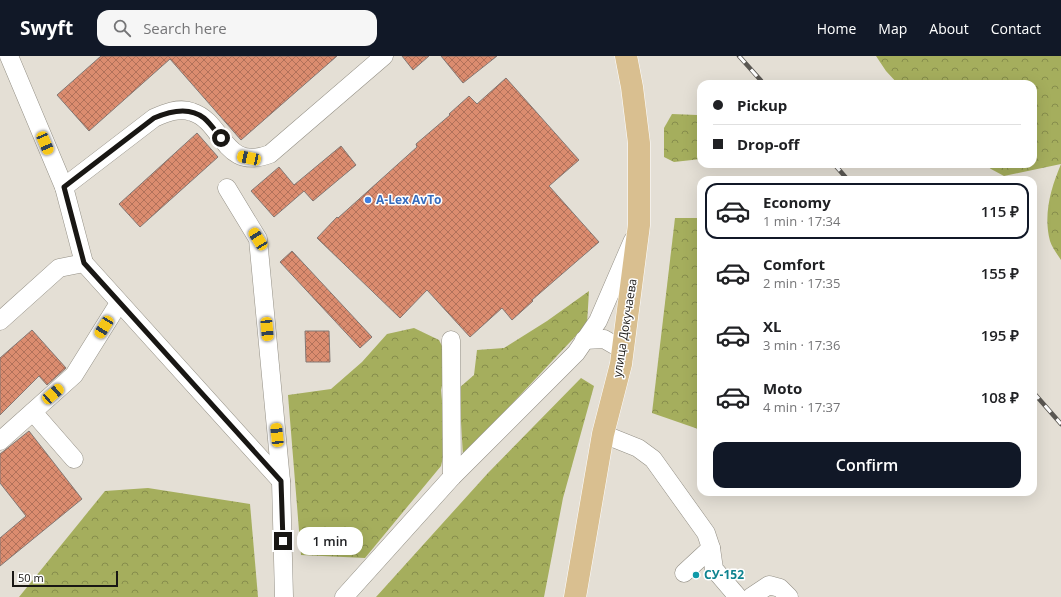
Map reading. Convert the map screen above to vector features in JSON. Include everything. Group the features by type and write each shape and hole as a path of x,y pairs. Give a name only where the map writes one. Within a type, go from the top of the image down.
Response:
{"main road":[{"name":"улица Докучаева","path":"575,597 603,434 621,364 639,225 639,143 632,87 626,56"}],"street":[{"path":"9,56 64,187 84,263 281,481"},
{"path":"64,187 154,118 166,112 180,110 192,112 204,118 229,148 241,156 249,158 270,154 384,56"},
{"path":"227,188 258,239 281,481 284,597"},
{"path":"344,597 452,477 576,353 598,321 639,225"},
{"path":"0,321 59,268 84,263"},
{"path":"0,441 74,375 120,303"},
{"path":"584,340 604,339 623,350"},
{"path":"451,340 452,477"},
{"path":"33,412 74,459"},
{"path":"603,434 638,448 653,459 706,533 711,548 714,569 738,597"},
{"path":"684,573 711,548"},
{"path":"752,597 769,585 780,588 790,597"}],"green space":[{"path":"876,56 1061,56 1061,164 1004,176 990,168 1037,168 1037,80 894,80"},
{"path":"672,114 697,115 697,159 674,162 664,157 664,128"},
{"path":"1061,164 1061,260 1050,241 1047,221 1051,192"},
{"path":"675,218 697,218 697,429 652,413"},
{"path":"589,291 587,324 463,456 459,388 474,375 477,350 504,348 547,321"},
{"path":"414,328 439,340 448,358 441,390 446,444 441,466 365,558 301,555 288,395 331,389 362,362 387,334"},
{"path":"581,378 594,386 563,498 544,597 376,597 488,473"},
{"path":"148,488 250,504 258,597 19,597 105,491"}],"building":[{"path":"101,56 337,56 241,140 170,59 89,131 57,95"},
{"path":"402,56 429,56 413,70"},
{"path":"441,56 497,56 463,83"},
{"path":"506,78 579,160 549,186 599,242 532,300 533,301 512,320 502,308 470,337 427,290 400,318 317,238 337,217 338,218 417,147 416,144 450,115 449,114 469,96 477,104"},
{"path":"197,133 218,157 140,227 119,204"},
{"path":"341,146 356,165 313,201 304,191 274,217 251,191 279,167 294,185"},
{"path":"292,251 372,337 360,348 280,262"},
{"path":"32,330 66,368 47,385 39,376 0,415 0,358"},
{"path":"305,331 329,331 330,362 306,362"},
{"path":"29,431 82,499 0,566 0,538 26,516 0,483 0,454"}],"railway":[{"path":"739,56 760,80"},
{"path":"838,168 844,176"},
{"path":"1037,397 1061,424"}],"place":[{"name":"A-Lex AvTo","path":"368,200"},
{"name":"СУ-152","path":"696,575"}],"route":[{"path":"221,138 204,118 192,112 180,110 166,112 154,118 64,187 84,263 281,481 283,541"}]}
